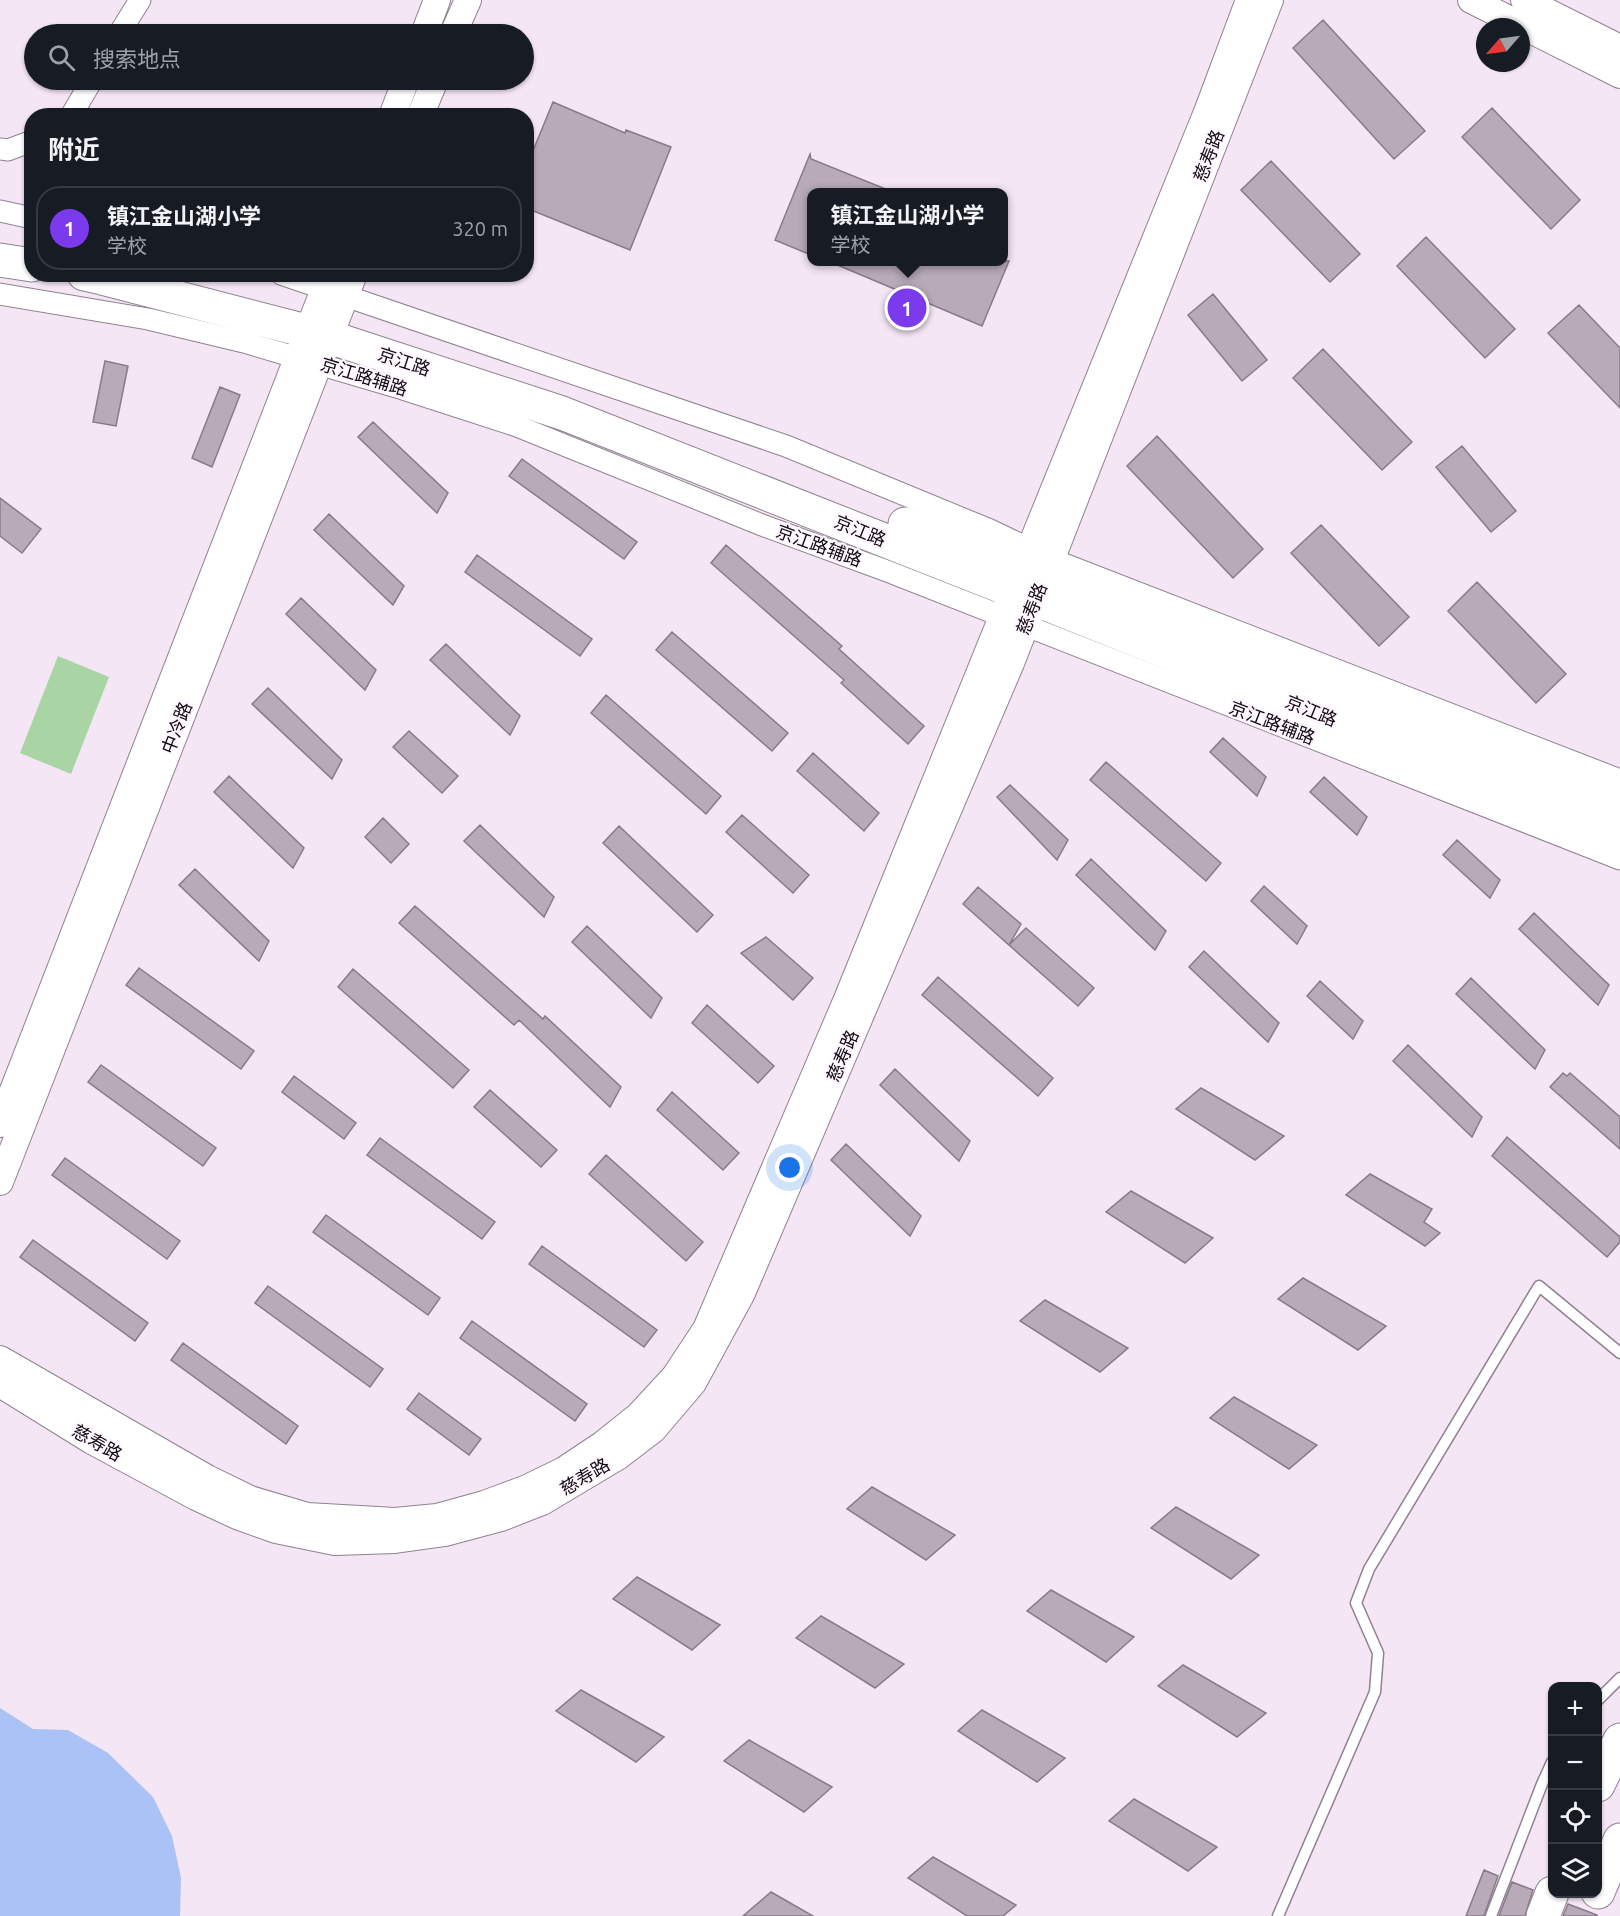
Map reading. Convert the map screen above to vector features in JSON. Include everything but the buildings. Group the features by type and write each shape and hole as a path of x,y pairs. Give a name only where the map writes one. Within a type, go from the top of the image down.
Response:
{"main road":[{"path":"0,243 24,248"},
{"path":"0,260 24,264"},
{"name":"京江路","path":"125,282 325,316"},
{"name":"京江路","path":"189,282 325,316 573,396 1620,834"},
{"name":"京江路","path":"1028,586 1620,800"},
{"path":"1602,1777 1620,1740"},
{"path":"1602,1881 1620,1840"},
{"path":"1543,1916 1550,1898"},
{"path":"1587,1916 1595,1898"}],"street":[{"path":"125,24 140,0"},
{"path":"428,24 437,0"},
{"path":"457,24 468,0"},
{"name":"慈寿路","path":"0,1359 207,1478 250,1499 307,1516 395,1521 437,1517 484,1504 528,1488 564,1470 603,1444 638,1416 675,1376 706,1329 847,999 1028,586 1249,0"},
{"name":"慈寿路","path":"0,1384 92,1441 237,1516 276,1530 335,1542 394,1540 445,1533 501,1518 542,1502 619,1456 653,1431 693,1383 742,1293 1028,586 1270,0"},
{"path":"1471,0 1620,75"},
{"path":"1524,0 1620,48"},
{"path":"76,108 86,90"},
{"path":"395,108 402,90"},
{"path":"423,108 431,90"},
{"path":"0,149 8,150 24,144"},
{"path":"0,211 24,216"},
{"name":"京江路辅路","path":"289,282 403,389 517,426 762,525 1028,586 1620,780"},
{"name":"京江路辅路","path":"0,294 148,319 244,342 325,316"},
{"name":"中冷路","path":"0,1124 325,316"},
{"name":"中冷路","path":"0,1182 325,316"},
{"name":"京江路辅路","path":"1028,586 1620,859"}],"lane":[{"path":"1278,1916 1375,1692 1378,1653 1356,1603 1369,1569 1539,1286 1620,1353"},
{"path":"1602,1696 1620,1678"},
{"path":"1491,1916 1548,1771"}],"green space":[{"path":"58,656 109,677 71,774 20,753"}],"water":[{"path":"0,1708 33,1729 68,1730 108,1753 153,1797 172,1836 181,1878 180,1916 0,1916"}],"place":[{"name":"镇江金山湖小学","path":"907,308"}]}
